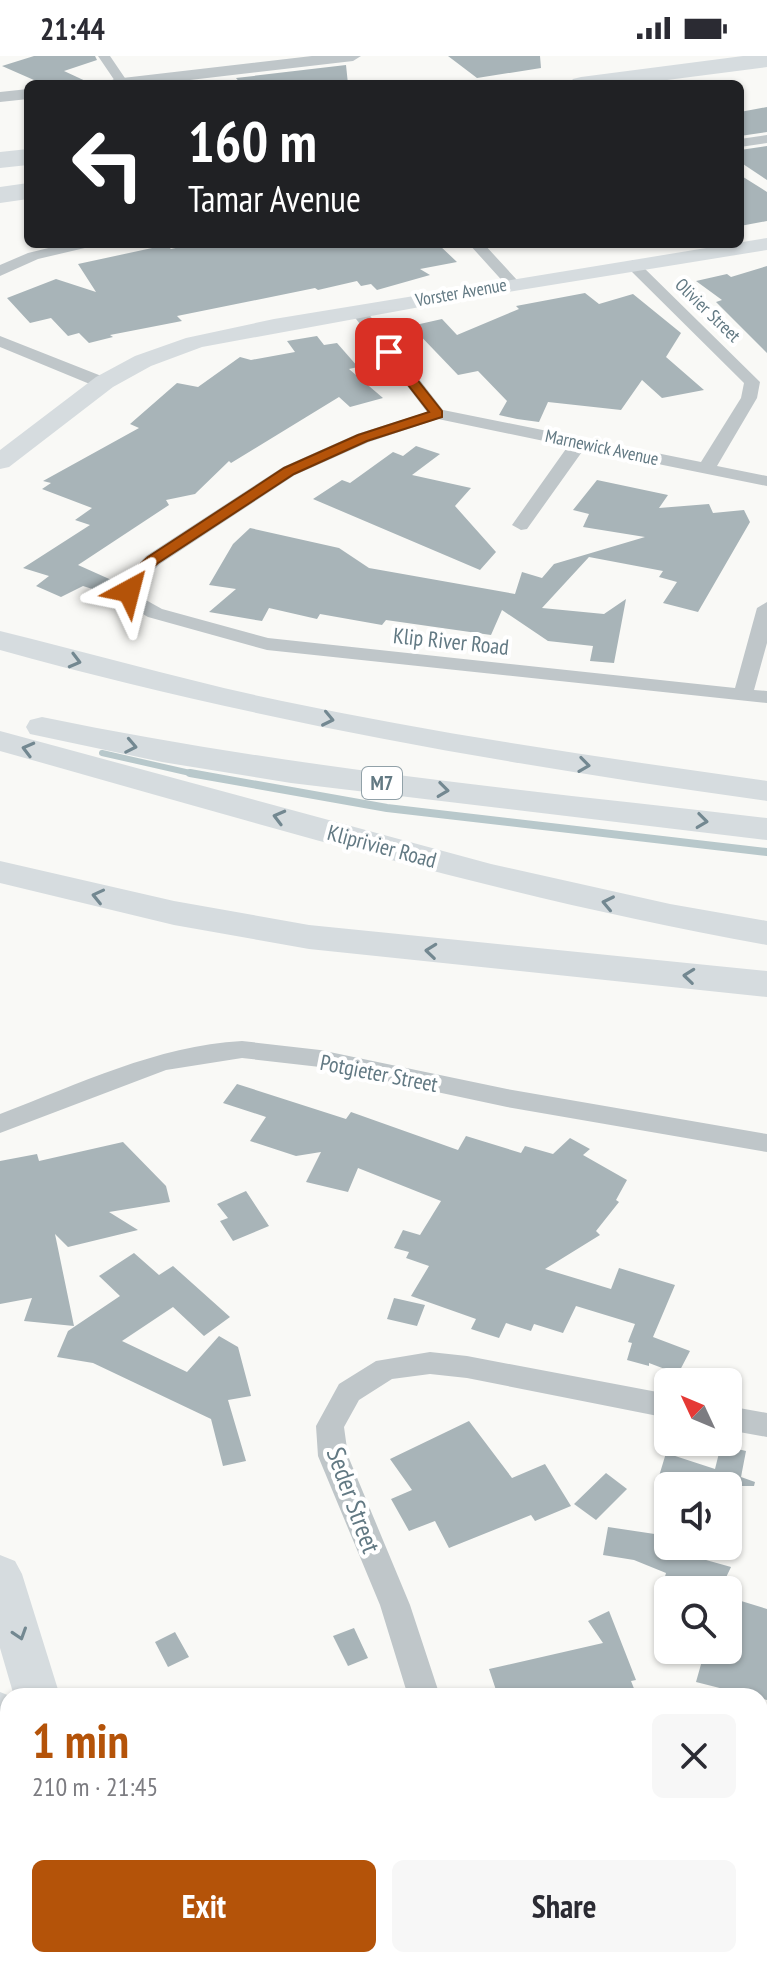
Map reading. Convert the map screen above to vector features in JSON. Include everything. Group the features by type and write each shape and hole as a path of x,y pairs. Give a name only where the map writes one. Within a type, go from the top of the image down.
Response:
{"highway":[{"path":"612,80 767,60"},
{"path":"744,82 767,79"},
{"path":"0,151 24,148"},
{"path":"0,160 24,157"},
{"path":"0,179 24,176"},
{"path":"0,195 24,192"}],"main road":[{"name":"Vorster Avenue","path":"744,248 767,244"},
{"name":"Vorster Avenue","path":"0,462 103,383 127,368 169,351 358,311 512,283 741,248"},
{"path":"0,640 186,689 397,734 767,791"},
{"name":"M7","path":"0,716 93,739 291,773 767,829"},
{"name":"Kliprivier Road","path":"0,741 489,875 670,916 767,933"},
{"path":"0,872 174,913 309,937 767,984"},
{"path":"0,1574 35,1688"}],"street":[{"path":"104,56 121,80"},
{"path":"149,80 353,56"},
{"path":"0,97 24,94"},
{"path":"744,142 767,139"},
{"path":"0,271 33,256 67,248"},
{"path":"480,248 512,283"},
{"name":"Olivier Street","path":"633,265 748,368 752,393 706,469"},
{"path":"358,311 437,414"},
{"path":"0,341 103,383"},
{"name":"Marnewick Avenue","path":"437,414 767,481"},
{"name":"Klip River Road","path":"437,414 350,443 272,481 138,571 128,585 136,602 174,619 282,647 767,697"},
{"path":"521,525 579,443"},
{"path":"743,694 767,608"},
{"name":"Potgieter Street","path":"0,1124 159,1065 217,1051 236,1050 303,1058 589,1113 767,1143"},
{"name":"Seder Street","path":"421,1688 395,1605 333,1456 330,1426 349,1392 386,1369 430,1363 467,1367 654,1403"},
{"path":"742,1421 767,1425"}],"building":[{"path":"34,56 95,56 97,60 64,71 83,80 34,80 2,66"},
{"path":"448,56 540,56 541,68 477,78"},
{"path":"346,65 348,80 238,80 236,78"},
{"path":"767,107 767,132 744,135 744,111"},
{"path":"767,146 767,180 744,165 744,149"},
{"path":"744,178 767,192 767,221 744,225"},
{"path":"152,248 442,248 457,262 420,269 430,275 377,290 371,284 361,286 357,281 318,290 315,288 177,316 182,321 110,335 113,337 89,343 79,333 68,336 51,318 30,323 7,298 56,279 96,292 78,264"},
{"path":"767,266 767,353 716,302 722,300 696,281 727,274 731,277"},
{"path":"585,293 599,304 633,294 681,333 666,357 704,390 662,398 642,380 621,410 548,402 539,422 517,419 499,415 507,401 478,371 458,375 411,326 442,319 457,335 519,309 516,306"},
{"path":"317,336 324,345 337,343 358,367 349,369 383,398 350,407 339,397 231,463 229,461 195,494 166,500 169,505 78,565 116,582 111,595 83,586 61,597 36,586 49,576 23,568 90,525 75,520 92,508 42,489 51,483 43,481 139,428 130,424 177,383 198,387 240,357 251,360 295,352 287,341"},
{"path":"416,446 440,454 412,475 471,488 455,506 496,552 480,570 313,499 342,480 350,483 393,452 403,456"},
{"path":"597,480 668,495 659,508 709,504 713,513 744,510 750,522 698,612 663,603 677,582 659,577 663,571 589,557 542,608 604,614 626,599 614,663 590,661 593,646 548,641 502,610 491,635 386,620 382,625 320,614 317,619 269,608 262,621 209,612 236,589 209,585 233,544 250,528 339,548 369,568 515,594 522,572 542,578 554,564 645,537 583,527 589,514 573,510"},
{"path":"237,1084 346,1119 351,1112 458,1150 466,1136 521,1153 525,1146 553,1154 570,1138 590,1149 583,1155 627,1180 616,1200 619,1202 596,1231 600,1235 545,1269 611,1289 619,1268 675,1285 653,1337 690,1351 681,1368 662,1368 627,1360 632,1343 628,1342 635,1324 576,1306 563,1333 534,1324 531,1331 506,1323 499,1338 471,1329 476,1319 411,1296 429,1266 406,1258 409,1252 394,1248 403,1230 420,1235 441,1201 358,1168 348,1192 306,1182 321,1152 296,1156 250,1141 266,1117 223,1103"},
{"path":"123,1142 166,1186 170,1202 109,1212 138,1230 68,1247 55,1234 74,1326 24,1321 32,1298 0,1304 0,1161 37,1154 39,1161"},
{"path":"246,1191 269,1226 233,1241 220,1221 228,1218 217,1204"},
{"path":"134,1253 159,1275 173,1266 230,1317 204,1336 173,1307 122,1341 187,1372 219,1336 238,1347 251,1396 228,1400 246,1461 223,1466 211,1419 93,1363 57,1357 68,1331 120,1296 99,1276"},
{"path":"394,1298 425,1305 417,1326 387,1319"},
{"path":"469,1421 512,1478 545,1464 571,1506 535,1521 531,1515 449,1548 435,1521 409,1531 391,1499 412,1490 390,1459"},
{"path":"742,1450 746,1451 742,1472 660,1472 665,1456 675,1456 715,1469 718,1456 742,1456"},
{"path":"606,1473 627,1489 596,1520 574,1504"},
{"path":"742,1477 755,1482 754,1486 742,1486"},
{"path":"608,1527 654,1534 654,1560 706,1560 731,1567 727,1576 665,1576 666,1573 634,1560 603,1555"},
{"path":"742,1601 767,1609 767,1688 720,1688 696,1682 701,1664 742,1664"},
{"path":"609,1611 636,1680 631,1681 634,1688 495,1688 489,1669 603,1643 588,1621"},
{"path":"354,1628 368,1658 348,1666 333,1636"},
{"path":"175,1632 189,1657 168,1667 155,1642"}],"waterway":[{"path":"102,753 191,773"},
{"path":"191,773 387,808 767,852"},
{"path":"191,773 199,775"}],"route":[{"path":"129,591 128,585 138,571 289,471 363,438 437,414 389,352"}]}
